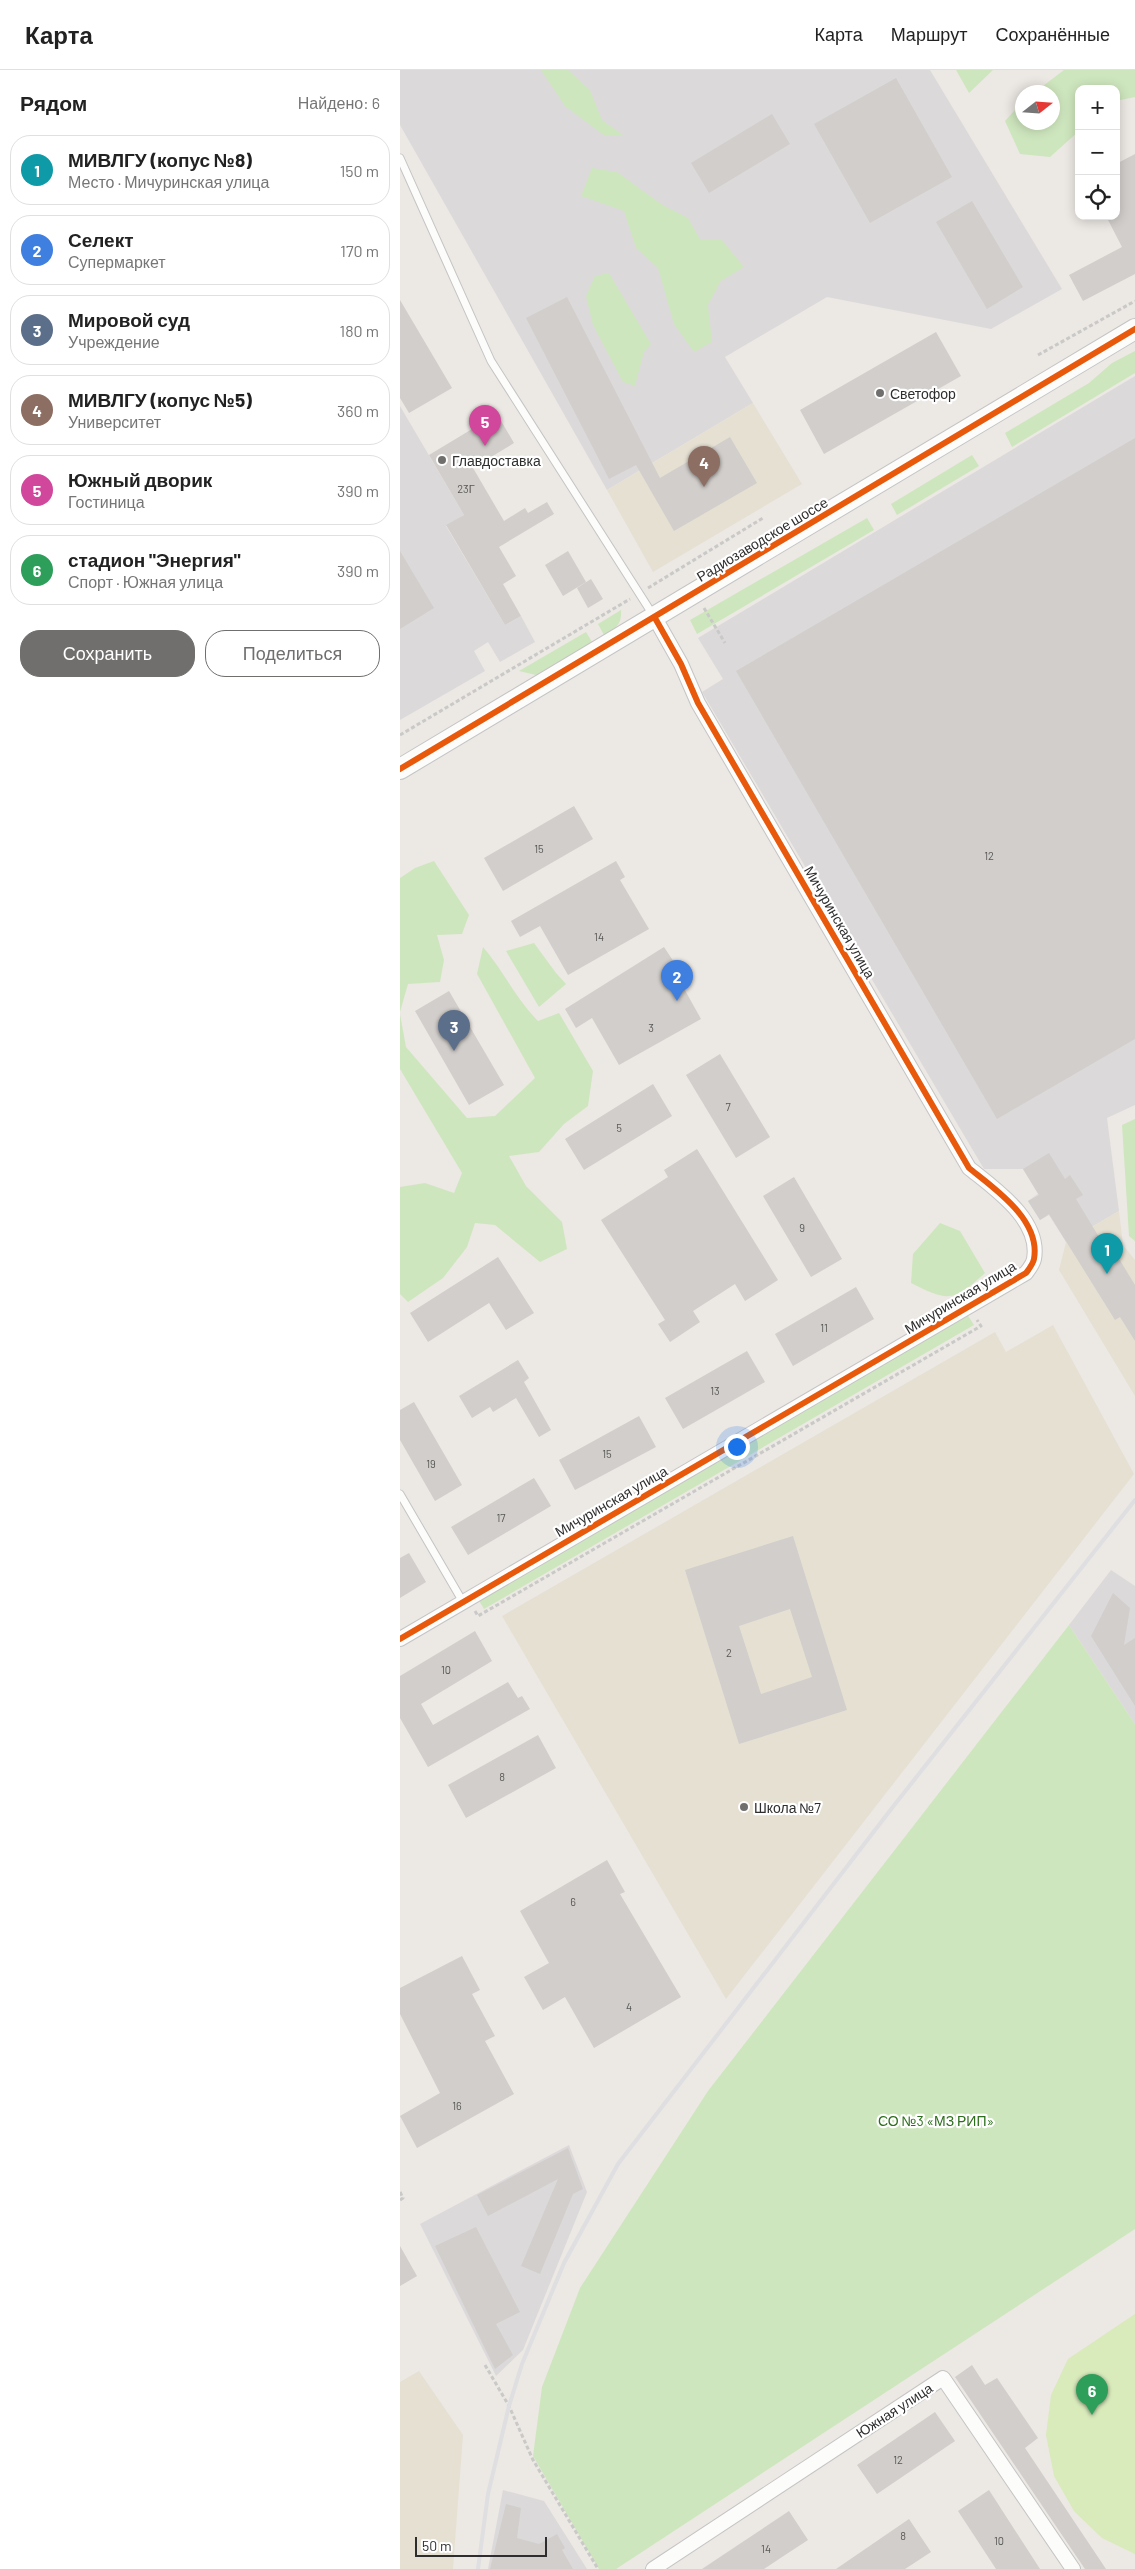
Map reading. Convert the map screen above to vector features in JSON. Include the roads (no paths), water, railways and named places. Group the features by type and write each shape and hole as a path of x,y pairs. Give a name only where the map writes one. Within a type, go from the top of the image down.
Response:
{"street":[{"name":"Радиозаводское шоссе","path":"400,770 1135,329"},
{"name":"Мичуринская улица","path":"400,1639 467,1603 1026,1273 1034,1260 1032,1237 1016,1207 968,1168 698,703 682,664 655,618"},
{"name":"Южная улица","path":"653,2569 943,2378 1073,2569"}],"lane":[{"path":"400,158 491,361 655,618"},
{"path":"400,1494 467,1603"}],"railway":[{"path":"478,2569 488,2494 509,2406 522,2364 564,2263 618,2164 892,1808 1135,1500"}],"place":[{"name":"Светофор","path":"880,393"},
{"name":"Южный дворик","path":"485,446"},
{"name":"Главдоставка","path":"442,460"},
{"name":"МИВЛГУ (копус №5)","path":"704,487"},
{"name":"Селект","path":"677,1001"},
{"name":"Мировой суд","path":"454,1051"},
{"name":"МИВЛГУ (копус №8)","path":"1107,1274"},
{"name":"Школа №7","path":"744,1807"},
{"name":"стадион \"Энергия\"","path":"1092,2415"}],"park label":[{"name":"СО №3 «МЗ РИП»","path":"936,2120"}]}
